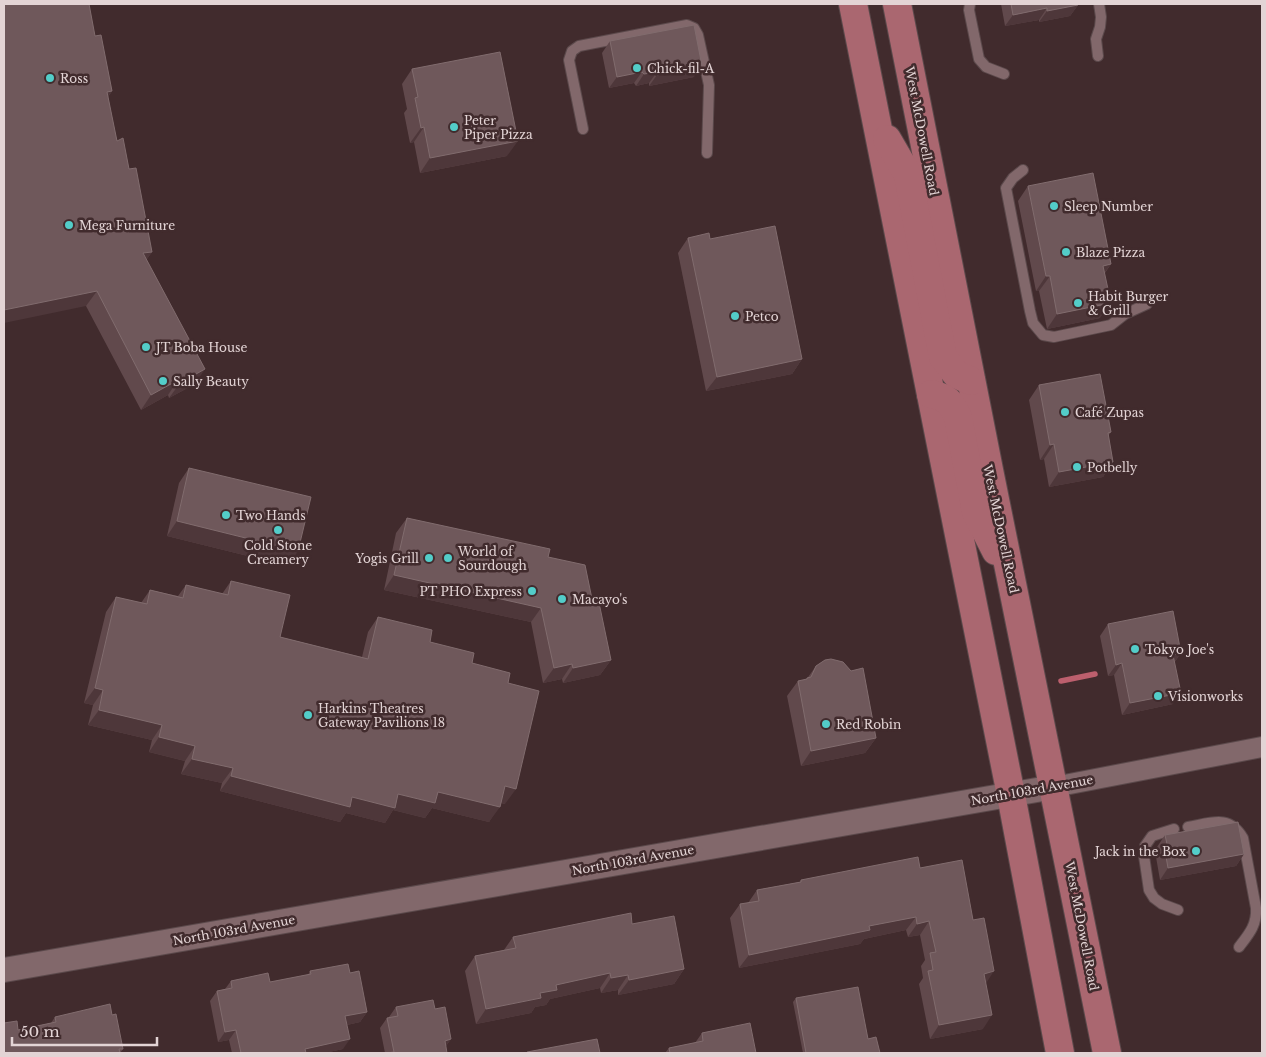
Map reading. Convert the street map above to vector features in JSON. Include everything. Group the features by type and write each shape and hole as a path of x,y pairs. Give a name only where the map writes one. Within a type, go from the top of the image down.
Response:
{"main road":[{"path":"853,4 1011,795 1060,1053"},
{"name":"West McDowell Road","path":"897,4 1107,1053"},
{"path":"876,118 908,175 943,357 956,374 971,381"},
{"path":"931,394 946,398 952,404 958,417 976,512 1013,587"}],"street":[{"name":"North 103rd Avenue","path":"4,970 1011,795 1262,747"}],"lane":[{"path":"970,4 969,10 979,59 986,67 1004,74"},
{"path":"1098,56 1096,39 1101,17 1099,4"},
{"path":"583,129 569,60 572,51 579,46 687,25 694,28 698,35 708,85 707,153"},
{"path":"1023,170 1013,178 1006,188 1033,322 1043,335 1054,336 1110,325 1125,314 1147,304"},
{"path":"1188,827 1226,822 1238,830 1243,838 1256,908 1256,918 1251,932 1239,947"},
{"path":"1174,830 1152,836 1145,846 1144,856 1149,890 1154,898 1162,904 1178,910"}],"building":[{"path":"4,4 89,4 95,36 101,35 112,91 107,92 117,141 123,138 129,169 136,168 152,252 143,253 205,369 180,383 178,380 151,395 97,291 4,310"},
{"path":"1011,4 1078,5 1047,11 1047,8 1013,15"},
{"path":"694,25 702,66 657,75 657,72 644,74 642,72 617,77 610,41"},
{"name":"Peter Piper Pizza","path":"500,52 518,141 430,158 424,127 421,128 415,98 418,97 412,69"},
{"path":"1093,173 1111,264 1103,266 1111,303 1057,314 1050,276 1046,276 1028,186"},
{"name":"Petco","path":"775,226 802,359 717,377 688,238 709,233 710,239"},
{"path":"1100,374 1111,432 1108,433 1113,462 1059,472 1054,444 1050,445 1039,385"},
{"path":"189,468 311,497 298,551 177,521"},
{"path":"407,518 550,549 548,557 585,565 592,599 598,598 611,660 573,668 572,664 554,668 541,608 394,575"},
{"name":"Harkins Theatres Gateway Pavilions 18","path":"231,581 290,595 280,637 368,659 378,617 432,630 430,642 474,653 472,663 510,673 508,683 539,691 516,789 505,786 500,807 438,792 435,803 398,794 395,808 352,797 350,807 231,776 233,768 192,759 195,746 159,737 162,725 99,710 103,690 95,688 116,597 147,604 150,590 183,598 186,585 228,595"},
{"path":"1173,611 1181,653 1173,655 1181,693 1130,703 1122,663 1116,665 1108,624"},
{"name":"Red Robin","path":"831,659 843,662 851,671 863,668 876,738 811,751 798,681 811,677 816,666 825,660"},
{"name":"Jack in the Box","path":"1238,822 1244,854 1168,868 1164,845 1167,844 1165,835"},
{"path":"918,857 920,868 962,860 973,920 984,918 994,971 984,974 992,1015 939,1025 928,971 933,970 930,953 936,952 929,921 917,924 916,917 869,926 870,930 749,955 740,904 759,901 757,890"},
{"path":"631,913 632,924 674,916 684,969 629,980 628,975 611,978 610,973 556,985 557,990 540,993 541,998 486,1009 475,956 516,948 513,937"},
{"path":"348,964 350,973 359,971 367,1012 345,1016 350,1039 305,1049 306,1053 241,1053 236,1030 225,1032 217,991 232,988 231,981 268,973 270,982 311,974 310,971"},
{"path":"858,987 868,1039 876,1037 880,1053 806,1053 796,998"},
{"path":"433,1000 435,1009 445,1007 451,1039 445,1041 447,1053 386,1053 394,1052 387,1018 398,1016 396,1007"},
{"path":"110,1004 112,1015 116,1014 123,1049 119,1049 120,1053 4,1053 4,1023 17,1021 18,1030 56,1022 55,1017"},
{"path":"750,1023 756,1053 670,1053 669,1048 703,1041 702,1033"},
{"path":"597,1039 600,1053 527,1053 527,1052"}],"waterway":[{"path":"1061,681 1095,674"}],"place":[{"name":"Chick-fil-A","path":"637,68"},
{"name":"Ross","path":"50,78"},
{"name":"Peter Piper Pizza","path":"454,127"},
{"name":"Sleep Number","path":"1054,206"},
{"name":"Mega Furniture","path":"69,225"},
{"name":"Blaze Pizza","path":"1066,252"},
{"name":"Habit Burger & Grill","path":"1078,303"},
{"name":"Petco","path":"735,316"},
{"name":"JT Boba House","path":"146,347"},
{"name":"Sally Beauty","path":"163,381"},
{"name":"Café Zupas","path":"1065,412"},
{"name":"Potbelly","path":"1077,467"},
{"name":"Two Hands","path":"226,515"},
{"name":"Cold Stone Creamery","path":"278,530"},
{"name":"Yogis Grill","path":"429,558"},
{"name":"World of Sourdough","path":"448,558"},
{"name":"PT PHO Express","path":"532,591"},
{"name":"Macayo's","path":"562,599"},
{"name":"Tokyo Joe's","path":"1135,649"},
{"name":"Visionworks","path":"1158,696"},
{"name":"Harkins Theatres Gateway Pavilions 18","path":"308,715"},
{"name":"Red Robin","path":"826,724"},
{"name":"Jack in the Box","path":"1196,851"}]}
